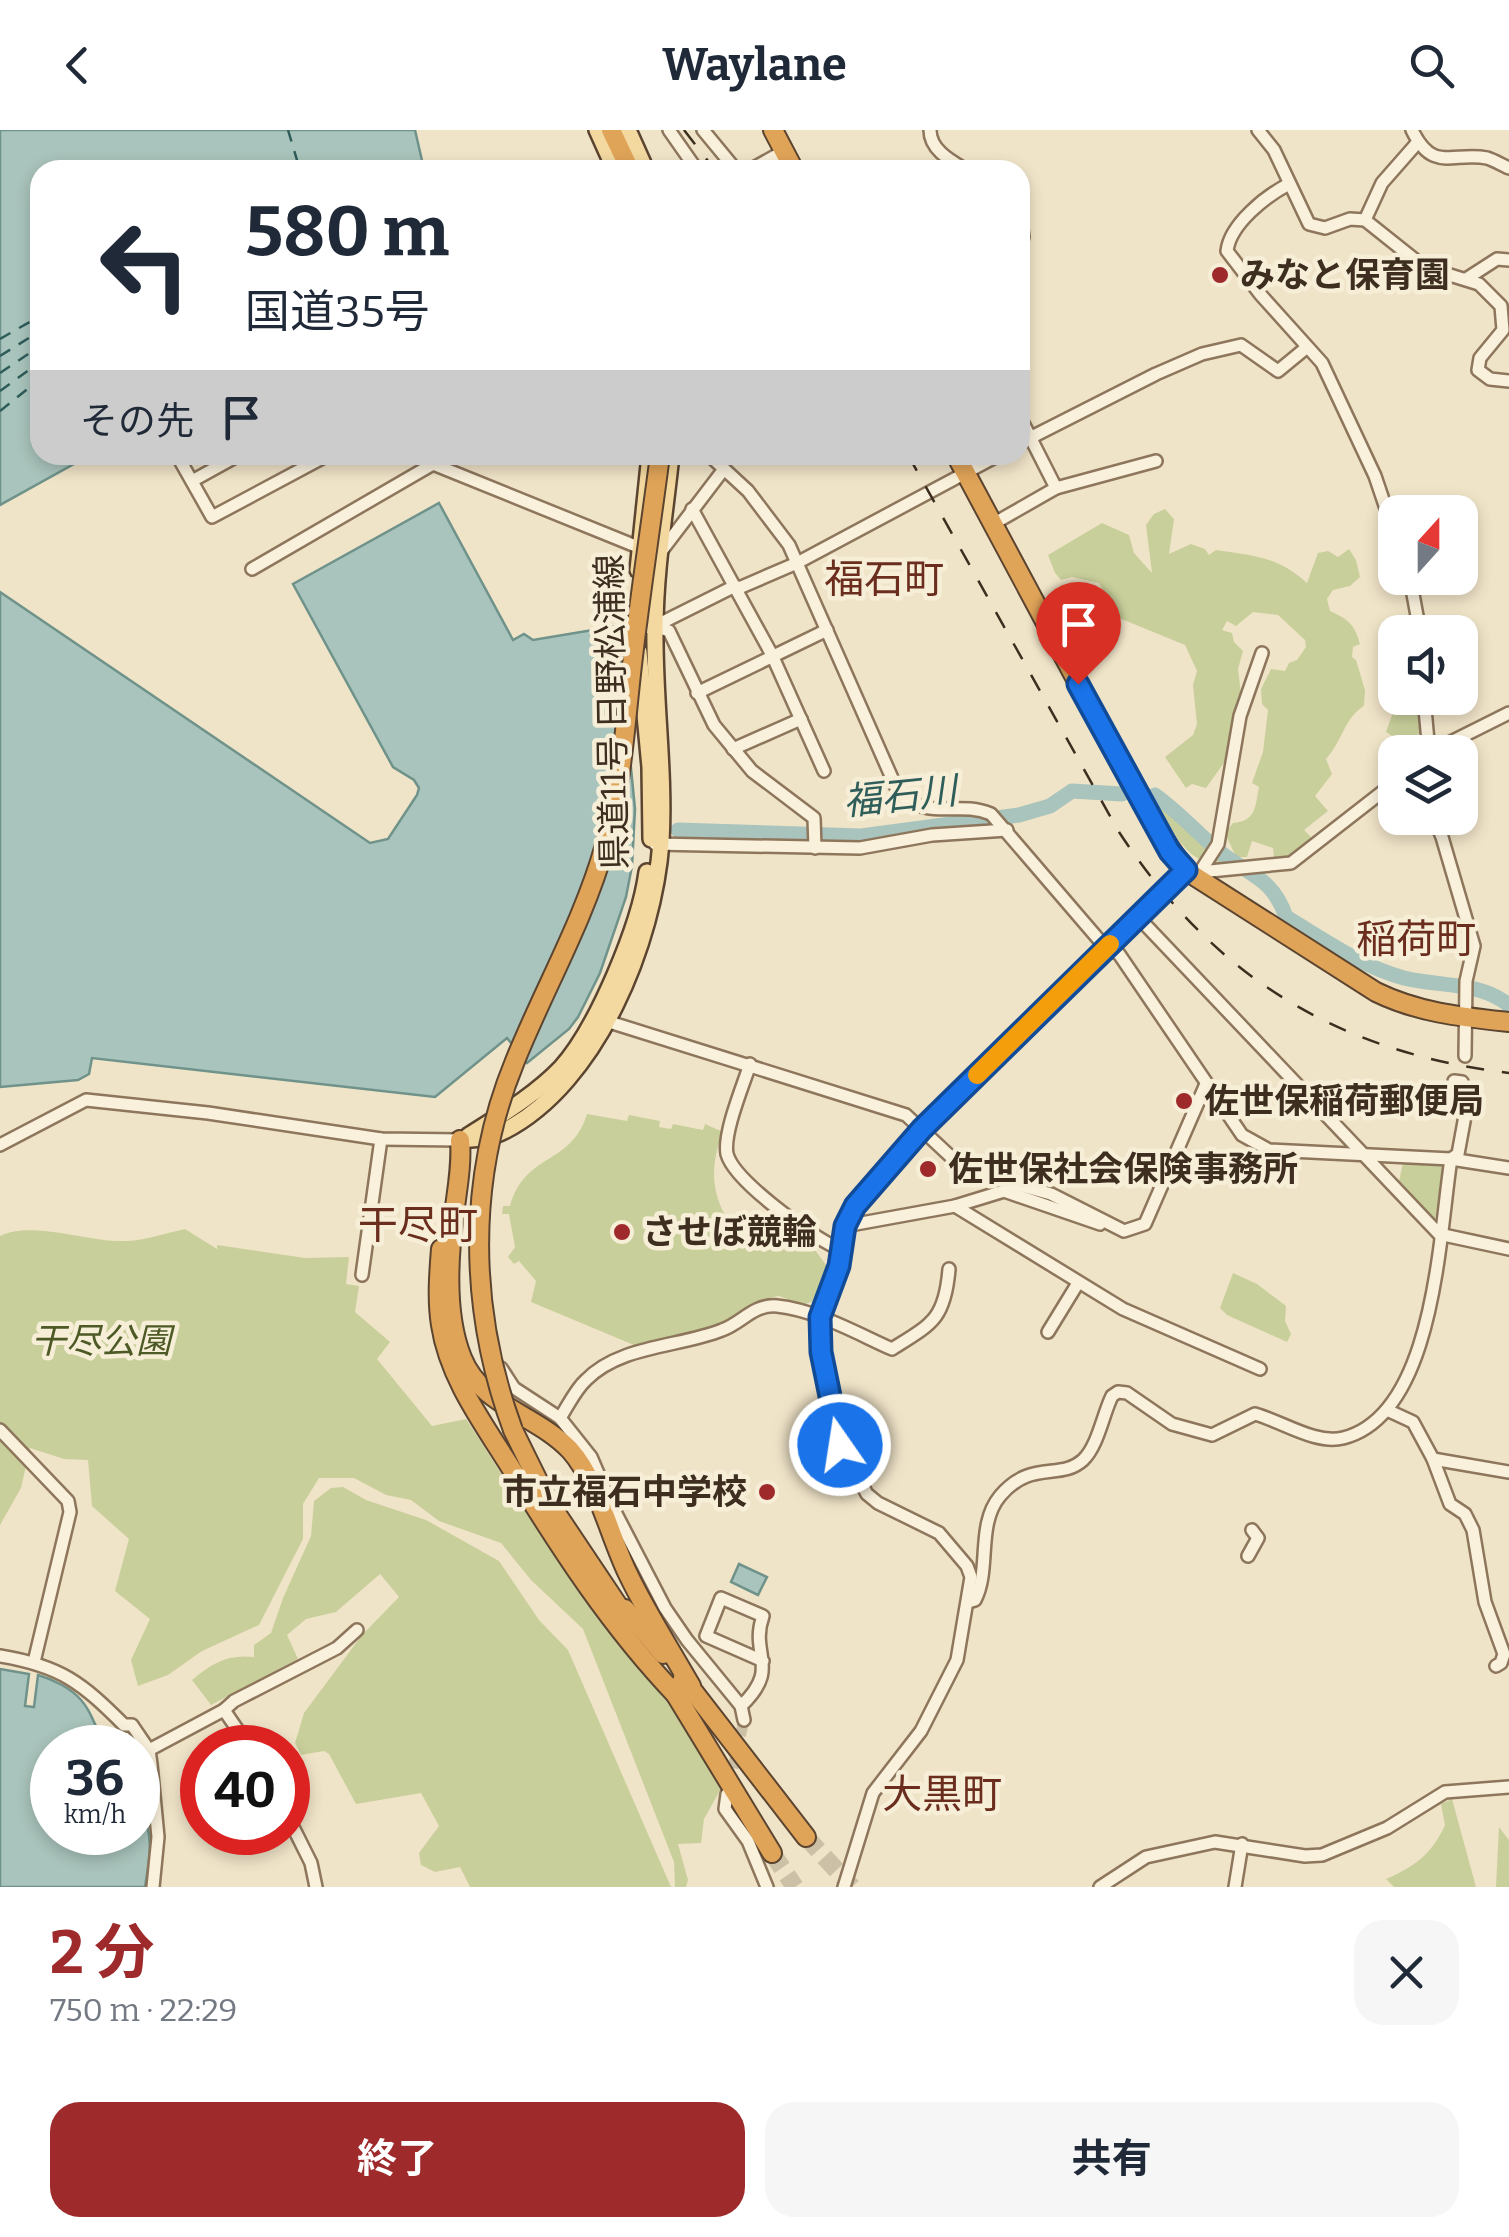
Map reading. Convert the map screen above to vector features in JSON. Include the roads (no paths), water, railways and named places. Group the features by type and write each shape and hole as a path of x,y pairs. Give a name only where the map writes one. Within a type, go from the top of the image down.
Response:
{"highway":[{"path":"611,130 625,160"},
{"path":"773,130 789,160"},
{"path":"787,130 803,160"},
{"path":"659,465 618,783 605,845 573,932 513,1064 491,1136 482,1189 479,1268 484,1319 497,1383 514,1430 548,1501 602,1582 684,1691 806,1837"},
{"path":"961,465 1170,852 1376,992 1402,1005 1509,1022"},
{"path":"460,1140 452,1163 438,1281 441,1328 468,1403 568,1562 645,1662 684,1691"},
{"path":"460,1140 462,1163 454,1215 451,1282 455,1332 462,1360 478,1386 547,1430 574,1455 684,1691 772,1854"}],"main road":[{"path":"597,130 610,160"},
{"path":"628,130 642,160"},
{"name":"県道11号 日野松浦線","path":"649,465 638,547 637,628 656,844"},
{"name":"県道11号 日野松浦線","path":"460,1140 502,1132 534,1112 566,1084 592,1049 637,915 656,844 662,802 655,626 670,465"},
{"name":"県道11号 日野松浦線","path":"460,1140 541,1087 600,1019"}],"street":[{"path":"668,130 690,160"},
{"path":"703,130 728,160"},
{"path":"930,130 937,149 952,160"},
{"path":"1258,130 1274,150 1309,224 1325,228 1350,219 1365,220 1424,267 1479,284 1501,306 1504,320 1503,330 1480,358 1478,370 1490,379 1509,380"},
{"path":"1365,220 1382,183 1415,136 1433,155 1447,160 1487,158 1509,168"},
{"path":"768,160 784,151"},
{"path":"1289,184 1250,214 1228,241 1226,251 1322,363 1381,495"},
{"path":"1466,279 1498,259 1509,260"},
{"path":"1030,438 1202,354 1248,347 1278,371 1306,348"},
{"path":"1030,446 1056,488"},
{"path":"993,524 1056,488 1156,461"},
{"path":"183,465 212,517 299,465"},
{"path":"192,481 220,465"},
{"path":"252,569 431,465"},
{"path":"435,465 638,547"},
{"path":"721,465 769,515 797,563 899,794 924,809 979,809 991,814 1106,948 1119,954 1242,1135 1260,1147 1281,1152 1451,1159 1509,1168"},
{"path":"637,628 655,626 735,586 739,588 797,563 982,465"},
{"path":"659,555 724,468"},
{"path":"692,510 772,656 824,771"},
{"path":"655,626 669,632 714,725 733,749 752,771 814,818 815,845"},
{"path":"698,693 827,630"},
{"path":"844,1887 873,1792 920,1732 934,1701 948,1683 957,1660 971,1577 956,1551 938,1532 867,1494 854,1475 832,1416 821,1352 820,1317 839,1266 845,1226 855,1206 922,1129 1138,917 1215,848 1240,716 1262,653"},
{"path":"1465,735 1509,714"},
{"path":"733,749 800,718"},
{"path":"1193,871 1291,863 1378,795"},
{"path":"656,844 860,848 932,835 1007,830"},
{"path":"1441,835 1474,946 1466,981 1465,1056"},
{"path":"1138,917 1439,1234 1509,1249"},
{"path":"600,1019 906,1114 965,1170 1050,1194 1088,1210 1113,1227"},
{"path":"750,1064 727,1140 728,1155 736,1170 804,1230 832,1245 843,1242"},
{"path":"968,1602 975,1600 981,1588 981,1559 992,1509 999,1497 1020,1476 1064,1469 1080,1462 1112,1396 1118,1392 1127,1393 1172,1424 1212,1435 1255,1414 1323,1439 1343,1438 1387,1410 1423,1341 1451,1159 1458,1154 1464,1116 1462,1082 1454,1082"},
{"path":"845,1226 955,1206 1004,1191 1113,1227 1135,1230 1145,1224 1206,1084"},
{"path":"0,1145 86,1100 208,1112 381,1139 460,1140"},
{"path":"502,1132 489,1185 487,1225 488,1285 504,1376 514,1388 560,1418 591,1457 665,1608 686,1640 741,1706 744,1720"},
{"path":"362,1275 381,1139"},
{"path":"955,1206 1123,1309 1260,1369"},
{"path":"560,1418 586,1379 628,1356 720,1331 764,1306 820,1317 892,1348 936,1321 944,1306 949,1269"},
{"path":"1048,1332 1078,1283"},
{"path":"1387,1410 1413,1422 1434,1459 1450,1504 1465,1514 1474,1530 1485,1602 1504,1654 1496,1666"},
{"path":"0,1430 68,1501 70,1512 34,1662"},
{"path":"1434,1459 1509,1472"},
{"path":"1248,1556 1258,1538 1252,1530"},
{"path":"741,1706 761,1684 762,1661 760,1629 764,1616 721,1598 706,1636 762,1661"},
{"path":"160,1744 337,1648 357,1630"},
{"path":"0,1656 58,1670 124,1725"},
{"path":"224,1710 234,1725"},
{"path":"1100,1887 1146,1856 1215,1842 1322,1855 1387,1828 1445,1792 1509,1788"},
{"path":"726,1794 725,1809 748,1841 767,1887"},
{"path":"1235,1887 1242,1844"},
{"path":"154,1887 157,1855"},
{"path":"308,1855 316,1887"}],"water":[{"path":"0,130 415,130 422,160 30,160 30,465 72,465 0,505"},
{"path":"439,503 513,640 524,634 533,640 617,626 635,809 632,866 626,897 600,973 569,1029 527,1063 507,1038 435,1097 92,1058 89,1074 78,1080 0,1087 0,592 370,843 388,839 419,788 414,780 393,767 293,584"},
{"path":"739,1564 767,1577 758,1595 731,1582"},
{"path":"0,1669 29,1674 25,1706 34,1707 38,1675 77,1696 96,1725 30,1725 30,1855 149,1855 145,1887 0,1887"}],"waterway":[{"name":"福石川","path":"678,830 861,836 1019,815 1050,806 1072,791 1122,794"},
{"name":"福石川","path":"1155,795 1221,853 1267,885 1286,917 1329,943 1388,973 1472,988 1509,1005"}],"tunnel":[{"path":"729,1784 744,1720"},
{"path":"806,1837 852,1887"},
{"path":"772,1853 795,1887"}],"railway":[{"path":"684,130 707,160"},
{"path":"914,465 1119,832 1156,883 1196,928 1285,999 1335,1026 1389,1047 1447,1063 1509,1073"}],"place":[{"name":"みなと保育園","path":"1220,275"},
{"name":"佐世保稲荷郵便局","path":"1184,1101"},
{"name":"佐世保社会保険事務所","path":"928,1169"},
{"name":"させぼ競輪","path":"622,1232"},
{"name":"市立福石中学校","path":"767,1492"}],"district":[{"name":"福石町","path":"884,579"},
{"name":"稲荷町","path":"1416,939"},
{"name":"干尽町","path":"418,1225"},
{"name":"大黒町","path":"942,1794"}],"park label":[{"name":"干尽公園","path":"101,1341"}]}
